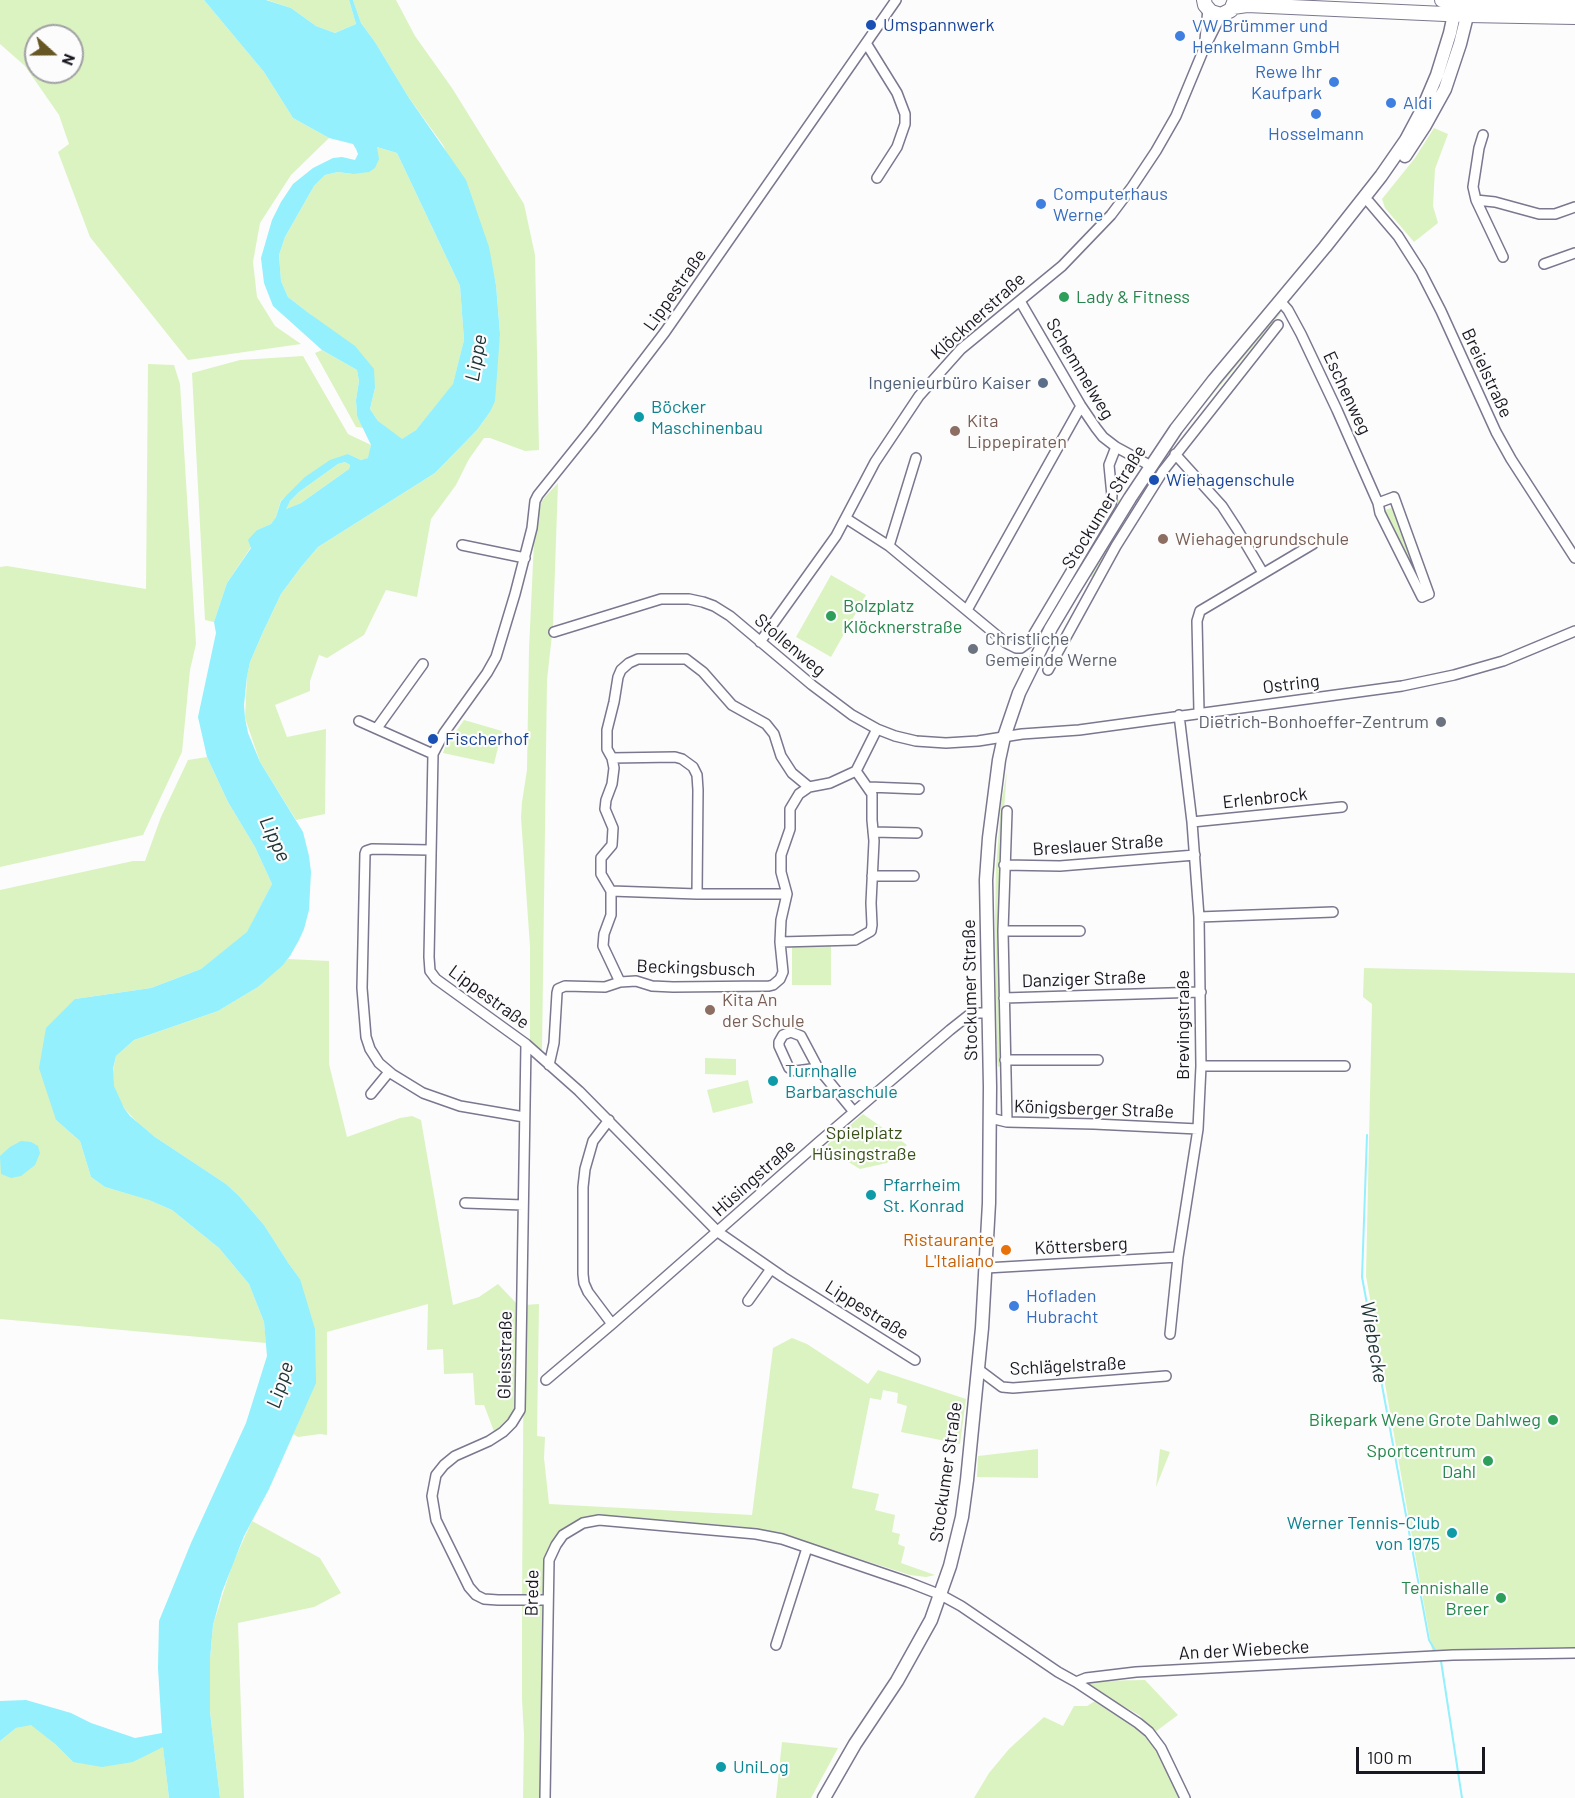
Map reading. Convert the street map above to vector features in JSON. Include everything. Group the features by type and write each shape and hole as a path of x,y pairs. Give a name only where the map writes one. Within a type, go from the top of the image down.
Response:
{"main road":[{"path":"1442,0 1462,5 1575,17"},
{"path":"1207,5 1229,12 1234,3 1247,5 1575,4"},
{"name":"Stockumer Straße","path":"1325,247 1357,217 1369,202 1416,140 1438,103 1449,78 1462,5"},
{"name":"Stockumer Straße","path":"824,1798 931,1620 950,1566 962,1517 978,1369 989,1203 986,880 994,793 1004,737 1019,693 1051,628 1150,466 1214,380 1381,176 1416,122 1437,75 1462,5"}],"street":[{"name":"Lippestraße","path":"896,0 665,332 538,495 525,558 502,640 492,664 433,754 430,971 442,985 526,1044 579,1091 718,1233 915,1360"},
{"name":"Klöcknerstraße","path":"1203,51 1207,5"},
{"name":"Klöcknerstraße","path":"760,642 824,555 847,519 875,462 919,396 961,349 1062,266 1111,215 1132,187 1176,116 1203,51 1207,5"},
{"path":"866,43 897,93 905,114 905,124 897,147 876,178"},
{"path":"1483,135 1473,187 1476,200 1503,257"},
{"path":"1476,200 1495,202 1539,214 1555,214 1575,207"},
{"name":"Breielstraße","path":"1369,202 1398,236 1420,272 1441,311 1496,432 1575,558"},
{"path":"1544,264 1575,253"},
{"name":"Schemmelweg","path":"1020,301 1081,406 1103,437 1150,466"},
{"name":"Eschenweg","path":"1280,301 1288,310 1301,334 1337,410 1378,503 1380,513 1422,597 1429,594 1394,497 1378,503"},
{"name":"Stockumer Straße","path":"1048,670 1140,506 1175,454 1278,324"},
{"path":"847,519 889,546 967,610 1081,406"},
{"name":"Stockumer Straße","path":"967,610 1011,646 1021,648 1026,646 1111,504 1113,496 1109,465 1116,447"},
{"path":"1175,454 1222,506 1263,573"},
{"path":"889,546 916,458"},
{"path":"1199,712 1197,616 1200,611 1313,544"},
{"path":"462,545 525,558"},
{"name":"Stollenweg","path":"554,632 644,603 661,599 689,599 714,606 730,616 831,701 878,729 905,738 932,742 969,742 1004,737"},
{"name":"Ostring","path":"1004,737 1079,730 1199,712 1347,694 1433,679 1503,661 1575,631"},
{"name":"Beckingsbusch","path":"549,1065 553,1049 557,993 558,989 565,986 605,987 620,982 636,981 652,986 673,987 769,987 780,979 783,972 780,942 781,920 787,894 781,872 781,855 790,829 790,808 799,794 809,787 792,773 781,756 774,734 766,724 732,705 703,672 686,659 638,659 621,670 615,685 614,702 607,730 607,749 614,768 605,809 613,828 612,845 602,858 601,874 610,891 611,915 604,934 603,946 620,982"},
{"path":"377,729 423,664"},
{"name":"Brevingstraße","path":"1170,1334 1178,1257 1198,1129 1201,1066 1199,917 1192,822 1179,715"},
{"path":"359,721 433,754"},
{"path":"809,787 830,783 856,771 878,729"},
{"path":"612,758 675,757 693,767 697,775 698,790 697,894"},
{"path":"780,942 855,940 871,931 872,794 856,771"},
{"path":"869,787 919,789"},
{"name":"Erlenbrock","path":"1192,822 1342,807"},
{"name":"Stockumer Straße","path":"1006,811 1003,931 1007,1122"},
{"path":"873,832 917,833"},
{"path":"430,850 372,849 366,851 362,979 366,1037 374,1057 389,1072 407,1084 460,1106 524,1117"},
{"name":"Breslauer Straße","path":"1004,865 1060,866 1195,855"},
{"path":"872,876 914,876"},
{"path":"610,891 787,894"},
{"path":"1199,917 1333,912"},
{"name":"Stockumer Straße","path":"1003,931 1080,931"},
{"name":"Danziger Straße","path":"1004,998 1201,992"},
{"name":"Hüsingstraße","path":"546,1380 969,1015 988,1013"},
{"path":"818,1068 796,1071 789,1068 779,1046 783,1035 791,1032 801,1036 818,1068 854,1112"},
{"name":"Gleisstraße","path":"526,1044 520,1410 512,1423 502,1432 489,1441 455,1456 444,1465 436,1475 432,1496 436,1520 469,1587 476,1595 484,1599 498,1600 548,1600"},
{"name":"Stockumer Straße","path":"1005,1060 1098,1060"},
{"path":"1201,1066 1345,1066"},
{"path":"371,1094 389,1072"},
{"name":"Königsberger Straße","path":"990,1118 1007,1122 1198,1129"},
{"path":"609,1120 593,1141 585,1169 583,1274 588,1292 612,1324"},
{"path":"465,1203 523,1205"},
{"name":"Köttersberg","path":"986,1268 1178,1257"},
{"path":"748,1300 771,1269"},
{"name":"Schlägelstraße","path":"978,1369 1002,1387 1013,1388 1166,1376"},
{"name":"Brede","path":"545,1798 549,1560 563,1535 583,1523 599,1520 756,1534 782,1539 941,1595"},
{"path":"776,1645 807,1548"},
{"path":"941,1595 961,1606 1149,1732 1161,1748 1185,1798"},
{"name":"An der Wiebecke","path":"1076,1682 1086,1678 1136,1672 1453,1655 1575,1653"}],"green space":[{"path":"0,0 204,0 264,72 293,118 329,138 291,175 260,223 253,262 257,297 275,326 301,344 188,360 90,237 58,152 69,144 59,115 37,84 84,84 84,24 24,24 24,65 0,44"},
{"path":"267,0 349,0 356,24 335,33 316,26 291,8"},
{"path":"353,0 396,0 415,36 452,88 524,204 535,255 539,450 525,451 490,438 484,438 469,459 456,485 431,519 417,597 386,590 364,635 327,658 319,655 310,681 310,691 275,705 287,737 326,729 325,814 296,820 260,762 245,718 247,675 250,662 281,594 318,547 435,473 477,430 490,412 500,334 496,285 488,247 443,145 409,98 361,23"},
{"path":"1434,128 1448,134 1435,169 1433,206 1438,223 1414,242 1385,208 1382,199 1415,158"},
{"path":"377,147 397,153 460,286 464,340 453,385 416,430 401,440 378,421 370,409 375,388 310,314 288,297 281,281 279,255 285,237 314,186 325,175 338,172 353,174"},
{"path":"1277,312 1281,313 1203,406 1210,393"},
{"path":"322,350 357,370 359,381 356,400 357,416 364,428 356,427 315,353"},
{"path":"303,356 348,434 371,445 369,458 361,460 348,454 281,500 276,517 271,524 257,530 251,547 227,583 214,622 205,620 192,373 240,360"},
{"path":"148,364 174,365 180,384 196,644 190,670 182,752 143,835 0,867 0,567 7,566 146,589"},
{"path":"345,462 350,465 349,469 301,503 285,508 299,492 338,464"},
{"path":"558,483 553,626 547,680 542,1050 530,1042 530,947 521,817 527,770 534,542 541,503"},
{"path":"1116,499 1120,500 1114,514 1079,569 1077,568 1114,507"},
{"path":"1396,506 1419,570 1415,572 1383,511"},
{"path":"1123,525 1125,527 1117,534 1092,577 1088,575 1103,550"},
{"name":"Bolzplatz Klöcknerstraße","path":"831,575 866,595 831,657 796,637"},
{"path":"464,720 502,731 494,764 443,753"},
{"path":"207,757 228,802 255,847 272,884 247,933 201,969 151,988 75,999 56,1120 80,1141 91,1177 105,1187 147,1199 172,1210 219,1248 249,1284 264,1322 266,1343 0,1319 0,890 133,861 145,861 161,817 188,760"},
{"path":"1007,771 1000,863 1001,1066 998,1067 996,868 1001,804"},
{"path":"792,944 831,944 831,985 792,985"},
{"path":"288,959 329,961 329,1064 347,1137 400,1118 412,1116 421,1120 453,1305 479,1297 498,1284 518,1305 516,1404 512,1416 495,1434 484,1405 475,1405 473,1373 444,1374 443,1349 427,1350 428,1304 327,1332 327,1435 298,1437 293,1434 298,1423 300,1279 264,1225 239,1196 226,1184 155,1137 138,1123 124,1108 113,1086 112,1076 116,1056 134,1040 218,1011 258,987"},
{"name":"Sportcentrum Dahl","path":"1364,968 1575,973 1575,1648 1432,1650 1366,1276 1372,1004 1363,997"},
{"path":"705,1058 736,1059 736,1075 705,1074"},
{"path":"748,1080 753,1103 713,1113 707,1090"},
{"name":"Spielplatz Hüsingstraße","path":"863,1114 907,1145 887,1163 860,1169 827,1145"},
{"path":"539,1304 537,1436 545,1437 544,1458 549,1504 752,1515 773,1348 792,1338 807,1344 868,1384 878,1370 966,1399 960,1444 901,1432 907,1406 897,1403 898,1393 883,1390 881,1400 870,1398 852,1488 879,1494 875,1510 895,1515 892,1532 900,1534 898,1544 905,1547 901,1563 935,1575 926,1577 910,1575 778,1533 745,1527 599,1516 582,1519 560,1532 549,1546 544,1558 541,1798 523,1798 524,1305"},
{"path":"1038,1449 1038,1478 977,1477 978,1456"},
{"path":"1160,1449 1170,1452 1156,1487"},
{"path":"252,1521 320,1558 341,1593 314,1607 238,1623 244,1798 220,1798 210,1712 210,1659 213,1625 232,1565"},
{"path":"1145,1680 1178,1715 1155,1732 1139,1715 1093,1689 1089,1684 1091,1681"},
{"path":"1095,1701 1146,1736 1158,1751 1179,1798 974,1798 989,1773 1009,1749 1044,1717 1063,1726 1074,1706 1087,1706"},
{"path":"31,1724 73,1762 133,1762 163,1746 169,1798 0,1798 0,1741 16,1728"},
{"path":"782,1742 838,1748 811,1798 776,1798"}],"water":[{"name":"Lippe","path":"204,0 266,0 291,8 316,26 335,33 356,24 349,0 353,0 361,23 466,180 489,247 496,285 500,334 495,401 477,430 435,473 318,547 281,594 250,662 244,705 248,733 260,762 303,832 309,856 311,872 309,910 299,940 283,965 258,987 218,1011 134,1040 116,1056 113,1069 114,1086 130,1116 155,1137 226,1184 264,1225 300,1279 315,1329 316,1383 269,1489 244,1536 222,1592 213,1625 210,1659 210,1712 220,1798 169,1798 163,1747 133,1762 102,1767 73,1762 31,1725 16,1728 0,1741 0,1701 26,1700 71,1713 91,1723 135,1738 162,1733 158,1668 159,1621 191,1543 246,1423 267,1356 264,1322 249,1284 219,1248 172,1210 149,1200 105,1187 91,1177 80,1141 56,1120 39,1068 46,1028 75,999 151,988 201,969 247,932 272,884 255,847 228,802 207,757 198,717 216,633 214,622 227,583 251,548 248,540 257,530 271,524 281,501 305,477 330,460 348,454 361,460 368,458 371,445 357,416 356,400 359,381 357,370 322,350 273,306 264,283 261,258 272,220 293,184 313,168 333,158 342,157 355,160 358,154 353,144 329,138 293,118 264,72","holes":["377,147 397,153 460,286 464,340 453,384 416,430 402,439 378,421 370,409 375,388 374,369 355,346 288,297 281,281 279,255 285,237 314,186 325,175 338,172 353,174 369,172 375,168 379,159","345,462 350,465 349,469 301,503 286,509 299,492 338,464"]},
{"path":"21,1141 31,1142 38,1146 40,1153 35,1165 21,1176 11,1178 1,1174 0,1156"}],"waterway":[{"name":"Wiebecke","path":"1367,1135 1362,1277 1429,1640 1436,1652"},
{"name":"Wiebecke","path":"1441,1661 1462,1798"}],"place":[{"name":"Umspannwerk","path":"871,25"},
{"name":"VW Brümmer und Henkelmann GmbH","path":"1180,36"},
{"name":"Rewe Ihr Kaufpark","path":"1334,82"},
{"name":"Aldi","path":"1391,103"},
{"name":"Hosselmann","path":"1316,114"},
{"name":"Computerhaus Werne","path":"1041,204"},
{"name":"Lady & Fitness","path":"1064,297"},
{"name":"Ingenieurbüro Kaiser","path":"1043,383"},
{"name":"Böcker Maschinenbau","path":"639,417"},
{"name":"Kita Lippepiraten","path":"955,431"},
{"name":"Wiehagenschule","path":"1154,480"},
{"name":"Wiehagengrundschule","path":"1163,539"},
{"name":"Bolzplatz Klöcknerstraße","path":"831,616"},
{"name":"Christliche Gemeinde Werne","path":"973,649"},
{"name":"Dietrich-Bonhoeffer-Zentrum","path":"1441,722"},
{"name":"Fischerhof","path":"433,739"},
{"name":"Kita An der Schule","path":"710,1010"},
{"name":"Turnhalle Barbaraschule","path":"773,1081"},
{"name":"Pfarrheim St. Konrad","path":"871,1195"},
{"name":"Ristaurante L'Italiano","path":"1006,1250"},
{"name":"Hofladen Hubracht","path":"1014,1306"},
{"name":"Bikepark Wene Grote Dahlweg","path":"1553,1420"},
{"name":"Sportcentrum Dahl","path":"1488,1461"},
{"name":"Werner Tennis-Club von 1975","path":"1452,1533"},
{"name":"Tennishalle Breer","path":"1501,1598"},
{"name":"UniLog","path":"721,1767"}]}
